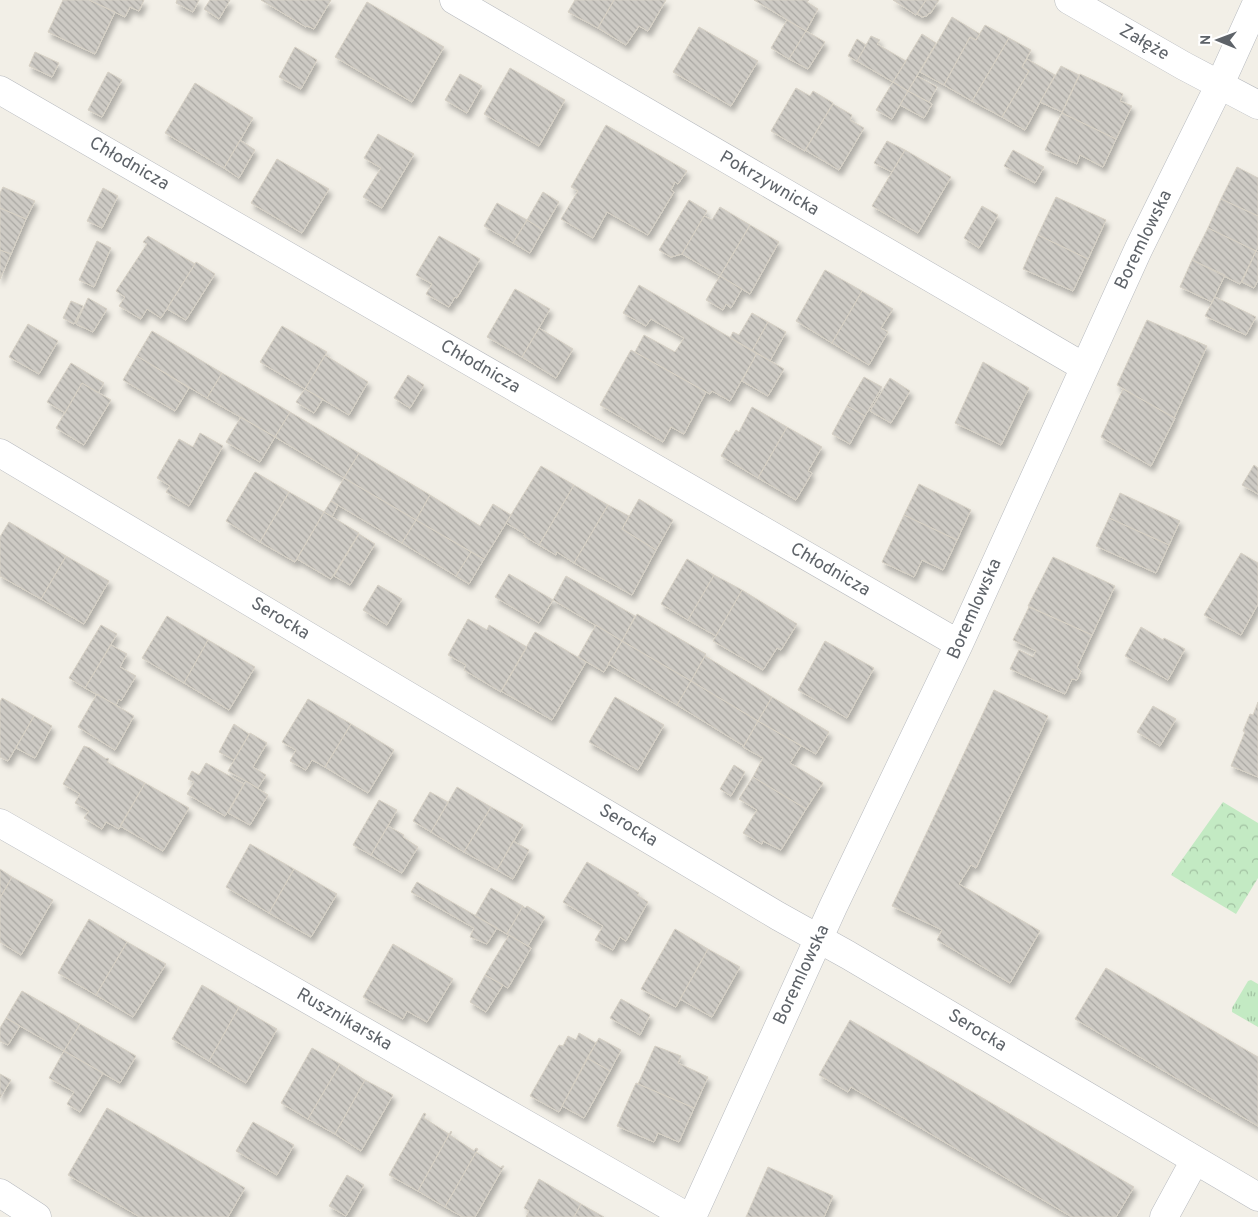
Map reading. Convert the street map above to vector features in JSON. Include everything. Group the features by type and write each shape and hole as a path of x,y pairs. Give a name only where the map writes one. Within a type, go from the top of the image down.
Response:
{"street":[{"name":"Pokrzywnicka","path":"454,0 1084,367"},
{"name":"Załęże","path":"1069,0 1184,66 1258,105"},
{"name":"Boremlowska","path":"690,1217 819,938 960,644 1138,250 1220,84 1258,0"},
{"name":"Chłodnicza","path":"0,90 960,644"},
{"name":"Serocka","path":"0,453 1258,1197"},
{"name":"Rusznikarska","path":"0,823 690,1217"},
{"path":"1164,1217 1195,1160"},
{"path":"0,1193 37,1217"}],"green space":[{"path":"1223,802 1258,823 1258,878 1236,914 1171,875"},
{"path":"1251,980 1258,984 1258,1027 1232,1012 1232,1008 1248,981"}],"building":[{"path":"63,0 89,0 115,12 95,54 48,32"},
{"path":"89,0 144,0 139,11 130,7 125,17"},
{"path":"177,0 199,0 193,12 176,3"},
{"path":"210,0 230,0 219,19 204,9"},
{"path":"261,0 331,0 314,29 306,27"},
{"path":"575,0 614,0 598,28 568,12"},
{"path":"614,0 666,0 648,31 639,26 626,45 598,28"},
{"path":"754,0 809,0 807,2 818,9 806,31"},
{"path":"893,0 926,0 916,15"},
{"path":"926,0 939,0 930,14 922,17 917,14"},
{"path":"367,2 444,47 412,102 335,57"},
{"path":"952,17 980,34 976,40 970,37 944,85 920,72"},
{"path":"787,20 806,31 789,59 771,48"},
{"path":"985,25 1009,38 972,101 944,85 970,37 976,40"},
{"path":"699,27 758,61 731,106 673,72"},
{"path":"806,31 825,42 808,69 789,59"},
{"path":"922,34 936,43 908,91 893,82"},
{"path":"871,36 880,40 877,44 906,61 893,82 857,61"},
{"path":"1009,38 1031,50 1022,67 1029,71 1002,117 972,101"},
{"path":"857,39 866,45 857,61 848,56"},
{"path":"295,47 317,60 301,89 279,77"},
{"path":"35,52 59,63 52,77 29,66"},
{"path":"1027,59 1055,75 1025,130 1002,117 1029,71 1022,67"},
{"path":"1061,66 1079,75 1062,112 1040,102"},
{"path":"510,68 565,100 539,146 484,114"},
{"path":"108,72 122,80 102,117 88,110"},
{"path":"460,74 482,86 467,113 445,100"},
{"path":"1080,74 1123,94 1120,101 1132,106 1116,139 1062,113"},
{"path":"917,76 937,87 929,102 908,91"},
{"path":"893,82 908,91 892,119 876,110"},
{"path":"195,83 253,118 224,168 165,133"},
{"path":"796,88 810,96 813,91 833,103 805,151 771,131"},
{"path":"908,91 932,104 924,118 900,105"},
{"path":"833,104 852,115 850,120 864,128 839,170 805,150"},
{"path":"1062,113 1116,139 1103,167 1080,155 1077,164 1045,150"},
{"path":"606,125 687,171 678,184 675,182 671,190 674,192 648,235 607,212 593,238 561,219 578,191 571,187"},
{"path":"378,134 414,154 382,208 363,197 381,168 364,158"},
{"path":"240,140 255,150 239,178 224,168"},
{"path":"887,141 905,150 892,172 874,163"},
{"path":"905,150 951,177 918,233 872,206"},
{"path":"1013,150 1044,167 1035,183 1004,166"},
{"path":"277,159 329,189 302,233 251,203"},
{"path":"1237,167 1258,178 1258,216 1221,199"},
{"path":"3,187 35,201 26,219 0,208 0,193"},
{"path":"103,188 118,196 102,228 87,221"},
{"path":"543,192 559,202 543,230 527,220"},
{"path":"1056,197 1106,220 1088,259 1038,235"},
{"path":"1221,199 1258,216 1258,247 1256,251 1208,228"},
{"path":"689,200 707,211 682,254 671,257 659,250"},
{"path":"497,203 527,220 513,243 484,226"},
{"path":"982,206 998,215 979,248 964,238"},
{"path":"720,207 750,225 720,276 682,254 704,216 712,220"},
{"path":"0,208 26,219 11,254 0,250"},
{"path":"527,220 543,230 530,253 513,243"},
{"path":"750,225 779,242 750,294 720,276"},
{"path":"1208,228 1256,251 1240,284 1192,260"},
{"path":"1038,235 1088,259 1073,291 1023,269"},
{"path":"148,236 195,264 161,318 147,309 141,319 119,306 125,297 116,291 147,244 143,242"},
{"path":"439,236 480,259 457,298 455,297 449,307 426,294 432,284 416,275"},
{"path":"97,241 111,248 94,287 79,280"},
{"path":"0,250 11,254 0,279"},
{"path":"1256,251 1258,252 1258,280 1254,288 1242,282"},
{"path":"1192,260 1225,275 1212,302 1180,287"},
{"path":"196,262 215,274 186,320 167,309"},
{"path":"825,270 862,291 832,343 796,321"},
{"path":"720,276 742,289 731,308 726,304 723,310 706,300"},
{"path":"639,285 757,353 730,401 712,391 710,394 635,352 644,335 675,352 684,338 651,319 646,326 623,313"},
{"path":"515,289 550,309 522,357 487,337"},
{"path":"862,291 893,309 881,328 888,332 869,365 832,343"},
{"path":"1215,297 1256,317 1246,335 1205,316"},
{"path":"88,298 107,309 93,332 76,324"},
{"path":"71,301 83,306 74,324 63,318"},
{"path":"752,313 768,322 752,351 730,338 733,332 739,335"},
{"path":"1147,320 1207,346 1174,418 1117,385"},
{"path":"768,322 786,332 770,361 752,351"},
{"path":"28,324 58,341 39,374 9,357"},
{"path":"282,326 327,352 305,389 260,362"},
{"path":"539,328 573,349 556,378 522,357"},
{"path":"152,331 222,373 207,398 137,356"},
{"path":"631,350 706,392 684,434 671,427 663,442 600,405"},
{"path":"757,353 784,369 768,396 742,381"},
{"path":"325,355 368,382 349,415 305,389"},
{"path":"137,356 189,388 175,411 123,380"},
{"path":"983,362 1029,388 1001,445 955,423"},
{"path":"71,363 104,383 98,393 82,383 65,413 47,402"},
{"path":"222,373 290,412 275,437 207,398"},
{"path":"408,375 424,385 410,408 394,398"},
{"path":"864,377 882,387 865,416 847,406"},
{"path":"890,378 910,391 891,423 870,411"},
{"path":"82,383 111,400 84,445 56,428"},
{"path":"305,389 323,399 314,413 296,402"},
{"path":"1123,389 1175,418 1151,466 1101,437"},
{"path":"847,406 865,416 850,444 832,434"},
{"path":"752,407 787,427 758,478 721,456 736,430 739,432"},
{"path":"290,412 359,453 344,478 275,437"},
{"path":"241,417 275,437 260,462 226,442"},
{"path":"787,427 822,447 808,471 812,473 796,500 758,478"},
{"path":"200,433 223,446 189,506 166,492 170,486 157,478 179,439 193,447"},
{"path":"359,453 430,495 416,520 344,478"},
{"path":"1254,465 1258,468 1258,494 1242,485"},
{"path":"541,466 574,485 539,545 506,523"},
{"path":"255,472 289,492 260,542 226,521"},
{"path":"344,478 416,520 402,543 331,501"},
{"path":"919,484 971,510 957,540 904,515"},
{"path":"574,485 608,505 574,563 557,552 556,555 539,545"},
{"path":"289,492 324,512 295,562 260,542"},
{"path":"1120,493 1180,521 1169,545 1109,518"},
{"path":"430,495 480,526 493,504 511,515 484,559 416,520"},
{"path":"639,499 673,520 656,550 622,529"},
{"path":"331,501 338,505 332,517 324,512"},
{"path":"608,505 629,516 622,529 656,550 632,595 574,563"},
{"path":"324,512 359,533 331,579 297,559"},
{"path":"904,515 957,540 943,570 922,560 914,577 882,562"},
{"path":"1109,518 1169,545 1156,573 1096,546"},
{"path":"416,520 471,552 456,576 402,543"},
{"path":"9,522 66,556 41,599 0,576 0,537"},
{"path":"359,534 375,544 350,585 334,576"},
{"path":"471,552 484,559 469,584 456,576"},
{"path":"1241,553 1258,563 1258,604 1241,635 1204,615"},
{"path":"66,556 109,581 84,624 41,599"},
{"path":"1053,557 1115,586 1092,635 1028,606"},
{"path":"687,559 714,575 688,620 661,604"},
{"path":"509,574 553,600 539,623 495,597"},
{"path":"714,575 742,590 716,636 688,620"},
{"path":"566,576 635,616 622,641 553,600"},
{"path":"378,585 402,599 387,625 363,610"},
{"path":"742,590 797,624 781,650 777,648 763,670 713,641"},
{"path":"1029,607 1092,635 1077,667 1081,671 1077,680 1072,679 1065,694 1010,669 1019,650 1033,657 1036,651 1013,640"},
{"path":"637,614 706,654 691,681 622,641"},
{"path":"167,616 208,640 184,683 142,658"},
{"path":"468,619 487,630 489,625 527,647 501,692 464,670 466,665 448,655"},
{"path":"101,625 117,634 85,688 69,678"},
{"path":"596,625 622,641 604,672 578,657"},
{"path":"1141,627 1163,640 1164,638 1185,649 1168,680 1125,656"},
{"path":"535,632 586,662 552,720 501,691"},
{"path":"208,640 255,667 229,710 184,683"},
{"path":"622,641 691,681 677,705 608,664"},
{"path":"825,641 874,668 847,718 798,690"},
{"path":"111,645 127,654 120,667 136,676 121,701 119,699 116,705 85,688"},
{"path":"705,656 772,697 758,721 691,681"},
{"path":"691,681 758,721 744,746 677,705"},
{"path":"994,690 1048,716 976,868 971,865 959,884 1040,931 1010,983 937,940 942,930 892,906"},
{"path":"97,694 134,716 115,750 78,727"},
{"path":"615,697 664,725 638,770 589,742"},
{"path":"772,697 829,732 816,754 758,721"},
{"path":"2,698 34,716 8,761 0,757 0,702"},
{"path":"308,699 351,724 325,767 312,760 306,770 290,761 296,750 282,742"},
{"path":"1258,702 1258,777 1231,766 1250,714 1253,715"},
{"path":"1153,706 1176,719 1160,746 1137,732"},
{"path":"34,716 52,726 35,758 16,748"},
{"path":"758,721 801,746 790,763 823,783 806,809 753,777 763,758 743,747"},
{"path":"234,724 249,734 234,760 219,752"},
{"path":"351,724 394,750 368,793 325,767"},
{"path":"250,733 267,743 253,767 266,775 258,788 228,771"},
{"path":"84,746 109,759 107,762 145,783 119,829 106,822 102,829 84,818 89,811 75,803 80,794 63,784"},
{"path":"206,763 244,784 225,816 187,794 194,782 188,779 192,771 199,775"},
{"path":"734,765 745,772 731,796 720,789"},
{"path":"753,777 806,809 781,850 763,841 762,844 743,833 757,810 739,799"},
{"path":"246,781 268,795 250,825 228,813"},
{"path":"145,783 189,808 163,851 120,826"},
{"path":"457,787 491,807 464,852 431,832"},
{"path":"430,792 448,802 431,832 413,821"},
{"path":"379,800 397,810 371,855 353,845"},
{"path":"491,807 523,825 497,870 464,852"},
{"path":"388,826 404,835 403,837 418,847 402,873 371,855"},
{"path":"513,841 529,850 513,879 497,870"},
{"path":"250,844 294,869 269,913 226,887"},
{"path":"587,862 639,893 637,895 648,902 626,941 620,937 613,950 595,940 603,926 563,902"},
{"path":"0,869 12,877 0,898"},
{"path":"294,869 337,894 311,937 269,913"},
{"path":"12,877 53,900 21,955 0,942 0,898"},
{"path":"417,882 497,928 487,944 470,937 474,928 411,892"},
{"path":"491,888 523,906 507,934 475,916"},
{"path":"523,906 525,908 527,906 545,917 528,946 507,934"},
{"path":"89,919 127,942 96,995 58,973"},
{"path":"675,929 708,949 676,1007 641,989"},
{"path":"509,935 531,948 508,988 485,975"},
{"path":"127,942 166,964 133,1017 96,995"},
{"path":"393,944 453,979 427,1022 407,1011 403,1019 363,997"},
{"path":"708,949 740,967 712,1017 680,999"},
{"path":"1106,968 1258,1057 1258,1126 1075,1019"},
{"path":"485,975 503,985 486,1012 470,1002"},
{"path":"202,985 239,1007 209,1061 172,1039"},
{"path":"22,991 80,1024 64,1051 6,1018"},
{"path":"621,999 650,1015 640,1035 610,1018"},
{"path":"239,1007 277,1029 246,1083 209,1061"},
{"path":"6,1018 20,1026 8,1045 0,1041 0,1028"},
{"path":"850,1020 1134,1187 1116,1217 1072,1217 851,1087 848,1092 819,1075"},
{"path":"80,1024 136,1056 120,1083 64,1051"},
{"path":"579,1033 596,1043 559,1112 530,1096 559,1045 563,1046 568,1036 576,1040"},
{"path":"599,1038 621,1050 610,1071 587,1058"},
{"path":"655,1046 681,1056 678,1063 708,1077 694,1108 638,1084"},
{"path":"312,1048 340,1064 308,1119 281,1103"},
{"path":"64,1051 103,1073 80,1112 67,1104 74,1092 49,1078"},
{"path":"587,1058 610,1071 584,1118 562,1106"},
{"path":"340,1064 365,1080 335,1134 308,1119"},
{"path":"0,1074 11,1080 0,1098"},
{"path":"365,1080 393,1095 361,1151 335,1134"},
{"path":"636,1083 694,1108 679,1142 658,1133 654,1142 617,1126"},
{"path":"107,1108 245,1188 228,1217 140,1217 68,1175"},
{"path":"424,1113 426,1114 424,1118 449,1134 418,1191 389,1175"},
{"path":"253,1122 294,1145 277,1175 236,1151"},
{"path":"451,1131 450,1135 474,1151 476,1148 478,1149 445,1207 418,1191"},
{"path":"476,1152 501,1168 504,1166 475,1217 463,1217 445,1207"},
{"path":"768,1167 833,1196 824,1217 746,1217"},
{"path":"347,1175 364,1185 346,1216 329,1206"},
{"path":"539,1179 581,1204 574,1217 526,1217 529,1211 524,1208"},
{"path":"581,1204 604,1217 574,1217"}]}
